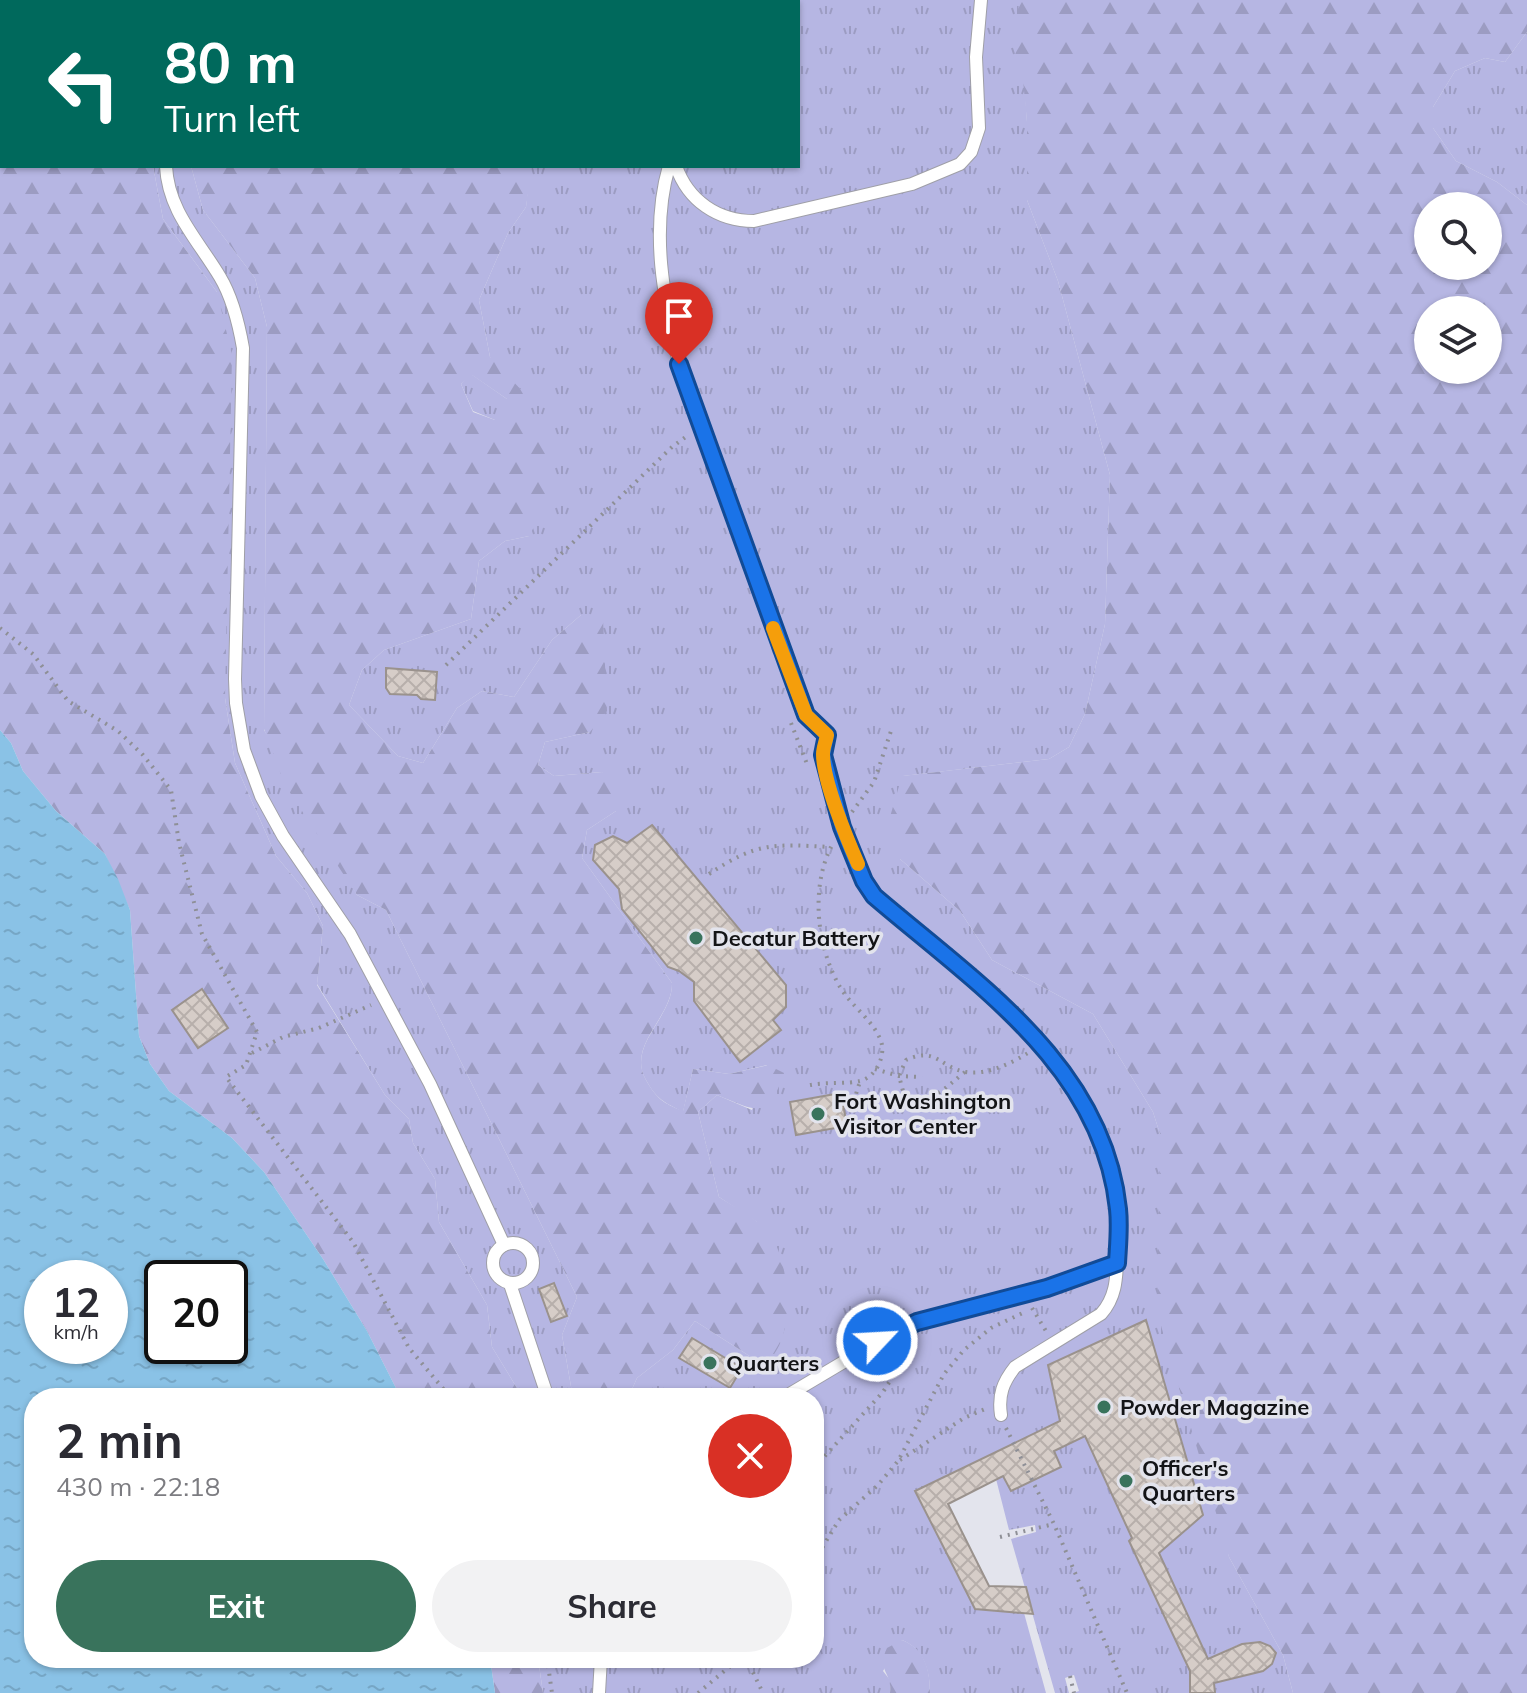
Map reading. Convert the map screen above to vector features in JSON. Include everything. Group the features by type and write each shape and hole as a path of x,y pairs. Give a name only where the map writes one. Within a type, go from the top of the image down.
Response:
{"lane":[{"path":"677,168 698,202 731,218 754,221 912,184 960,164 971,152 979,128 976,57 981,0"},
{"path":"166,168 176,211 221,279 240,328 243,348 235,679 244,750 261,796 283,836 350,934 430,1084 504,1245"},
{"path":"668,168 661,192 659,253 679,364 806,715 827,735 823,755 842,827 864,881 874,896 989,992 1058,1063 1074,1086 1106,1156 1118,1209 1116,1289 1111,1303 1101,1314 1015,1367 1006,1378 1000,1409"},
{"path":"517,1243 528,1249 534,1260 532,1273 522,1282 510,1284 498,1278 492,1267 495,1254 504,1245 517,1243"},
{"path":"799,1388 899,1329 1047,1288 1117,1263"},
{"path":"510,1284 545,1388"},
{"path":"599,1693 600,1668"}],"path":[{"path":"446,665 687,436"},
{"path":"0,628 33,654 68,701 118,731 135,747 171,790 179,843 202,934 257,1032 246,1065 226,1077 353,1242 409,1348 443,1388"},
{"path":"849,1133 851,1110 860,1081 875,1069 883,1051 880,1040 839,986 823,947 818,910 830,847 874,782 892,728"},
{"path":"709,874 757,848 789,845 830,847"},
{"path":"252,1053 283,1037 319,1028 384,999"},
{"path":"965,1072 936,1057 920,1054 906,1060 899,1076 903,1091 917,1099 932,1097 965,1072 1005,1067 1039,1045"},
{"path":"875,1069 899,1076 922,1077"},
{"path":"810,1085 827,1081 860,1081"},
{"path":"824,1545 839,1520 878,1485 898,1461 944,1374 964,1350 991,1328 1045,1303"},
{"path":"1032,1308 1053,1343"},
{"path":"824,1457 883,1392 930,1319"},
{"path":"898,1461 964,1418 1000,1409"},
{"path":"1012,1442 1054,1524 1127,1693"},
{"path":"1000,1537 1054,1524"},
{"path":"548,1668 552,1693"},
{"path":"698,1693 730,1668"},
{"path":"749,1668 763,1693"},
{"path":"1070,1676 1074,1693"}],"green space":[{"path":"800,0 1019,0 1027,122 1027,200 1058,281 1110,475 1105,624 1085,714 1069,747 1049,759 903,776 900,859 960,911 992,960 1093,1014 1153,1112 1160,1134 1229,1557 1283,1655 1293,1693 1215,1693 1214,1682 1259,1671 1272,1661 1276,1653 1269,1646 1252,1642 1208,1659 1159,1553 1203,1515 1146,1320 1048,1365 1060,1421 915,1491 975,1609 1024,1613 1046,1693 930,1693 929,1676 921,1655 902,1640 883,1671 890,1680 890,1693 543,1693 539,1668 824,1668 824,1388 632,1388 637,1378 673,1350 695,1321 751,1357 757,1222 719,1197 698,1112 717,1095 752,1110 767,1065 729,1074 693,1069 683,1112 662,1100 646,1080 641,1067 642,1055 666,1008 672,983 582,858 587,830 616,811 602,772 554,776 538,765 545,742 590,732 581,615 552,640 514,697 482,691 457,708 423,763 398,756 349,705 362,670 384,650 471,619 479,561 505,541 529,536 528,420 495,420 473,411 461,384 471,374 507,399 490,357 479,300 508,233 526,207 530,168 800,168"},
{"path":"1019,0 1527,0 1527,32 1505,62 1485,58 1455,71 1433,107 1433,128 1456,161 1497,182 1527,205 1527,1693 1293,1693 1283,1655 1229,1557 1157,1312 1160,1134 1153,1112 1093,1014 992,960 960,911 900,859 887,827 902,776 1049,759 1069,747 1085,714 1105,624 1110,475 1058,281 1027,200 1027,122 1022,69 1015,59"},
{"path":"1527,32 1527,205 1497,182 1456,161 1433,128 1433,107 1455,71 1485,58 1505,62"},
{"path":"0,168 153,168 163,219 217,292 232,355 225,698 235,763 276,856 307,893 323,926 317,985 385,1095 409,1119 413,1143 435,1179 439,1222 487,1305 492,1347 517,1388 396,1388 367,1331 264,1172 232,1138 169,1091 150,1064 139,1036 130,910 105,854 56,811 23,771 11,743 0,730"},
{"path":"153,168 192,168 203,210 255,278 267,327 264,730 357,895 386,910 577,1297 562,1335 571,1388 517,1388 492,1347 487,1305 439,1222 435,1179 413,1143 409,1119 385,1095 317,984 323,926 307,893 276,856 235,763 225,698 217,292 163,219"},
{"path":"192,168 532,168 526,207 508,233 479,300 490,357 526,395 507,399 472,375 461,384 473,412 495,420 528,420 536,427 547,451 547,503 529,536 505,541 479,561 471,619 384,650 362,670 349,705 398,756 423,763 457,708 482,691 514,697 552,640 581,615 603,619 607,711 590,732 545,742 538,765 554,776 602,772 623,789 616,811 587,830 582,858 672,983 666,1008 642,1055 641,1067 657,1096 683,1111 693,1069 729,1074 768,1065 784,1073 766,1105 751,1108 717,1095 698,1112 719,1197 766,1230 781,1258 787,1288 786,1320 778,1348 770,1359 751,1357 695,1321 673,1350 637,1378 632,1388 571,1388 562,1335 577,1297 386,910 357,895 285,785 264,729 267,327 255,278 203,210"},
{"path":"1089,1434 1168,1514 1129,1542 1190,1671 1190,1693 1073,1693 1079,1691 1074,1675 1065,1678 1069,1693 1055,1693 1011,1539 1036,1532 1035,1525 1009,1530 996,1479 1003,1475 1011,1491 1046,1473 1054,1451"},
{"path":"902,1640 916,1649 925,1661 930,1693 890,1693 884,1656 887,1648"},
{"path":"491,1668 539,1668 543,1693 495,1693"}],"water":[{"path":"0,730 11,743 23,771 56,811 105,854 118,879 130,910 139,1036 150,1064 169,1091 232,1138 264,1172 367,1331 396,1388 24,1388 24,1668 491,1668 495,1693 0,1693"}],"building":[{"path":"386,668 437,672 435,700 421,699 417,695 390,694 386,688"},
{"name":"Decatur Battery","path":"652,825 786,985 786,1007 773,1020 781,1030 740,1062 694,1001 694,982 668,967 622,909 619,889 593,860 595,845 613,836 627,843"},
{"path":"202,989 228,1028 198,1048 172,1010"},
{"name":"Fort Washington Visitor Center","path":"841,1093 847,1126 796,1135 790,1102"},
{"path":"554,1283 567,1316 551,1322 539,1289"},
{"path":"1146,1320 1203,1515 1159,1553 1208,1659 1242,1644 1260,1642 1276,1653 1272,1664 1263,1671 1214,1683 1215,1693 1190,1693 1190,1671 1129,1541 1132,1538 1085,1436 1054,1451 1061,1467 1011,1491 1003,1476 948,1504 989,1586 1026,1587 1033,1614 975,1609 915,1491 1060,1421 1048,1365"},
{"name":"Quarters","path":"692,1338 742,1368 730,1388 679,1358"}],"slow traffic":[{"path":"773,628 806,715 827,735 823,755 828,778 842,827 858,864"}],"place":[{"name":"Decatur Battery","path":"696,938"},
{"name":"Fort Washington Visitor Center","path":"818,1114"},
{"name":"Quarters","path":"710,1363"},
{"name":"Powder Magazine","path":"1104,1407"},
{"name":"Officer's Quarters","path":"1126,1481"}],"route":[{"path":"679,364 806,715 827,735 823,755 828,778 842,827 864,881 874,896 989,992 1058,1063 1096,1129 1114,1185 1118,1209 1117,1263 1047,1288 917,1322 877,1341"}]}
